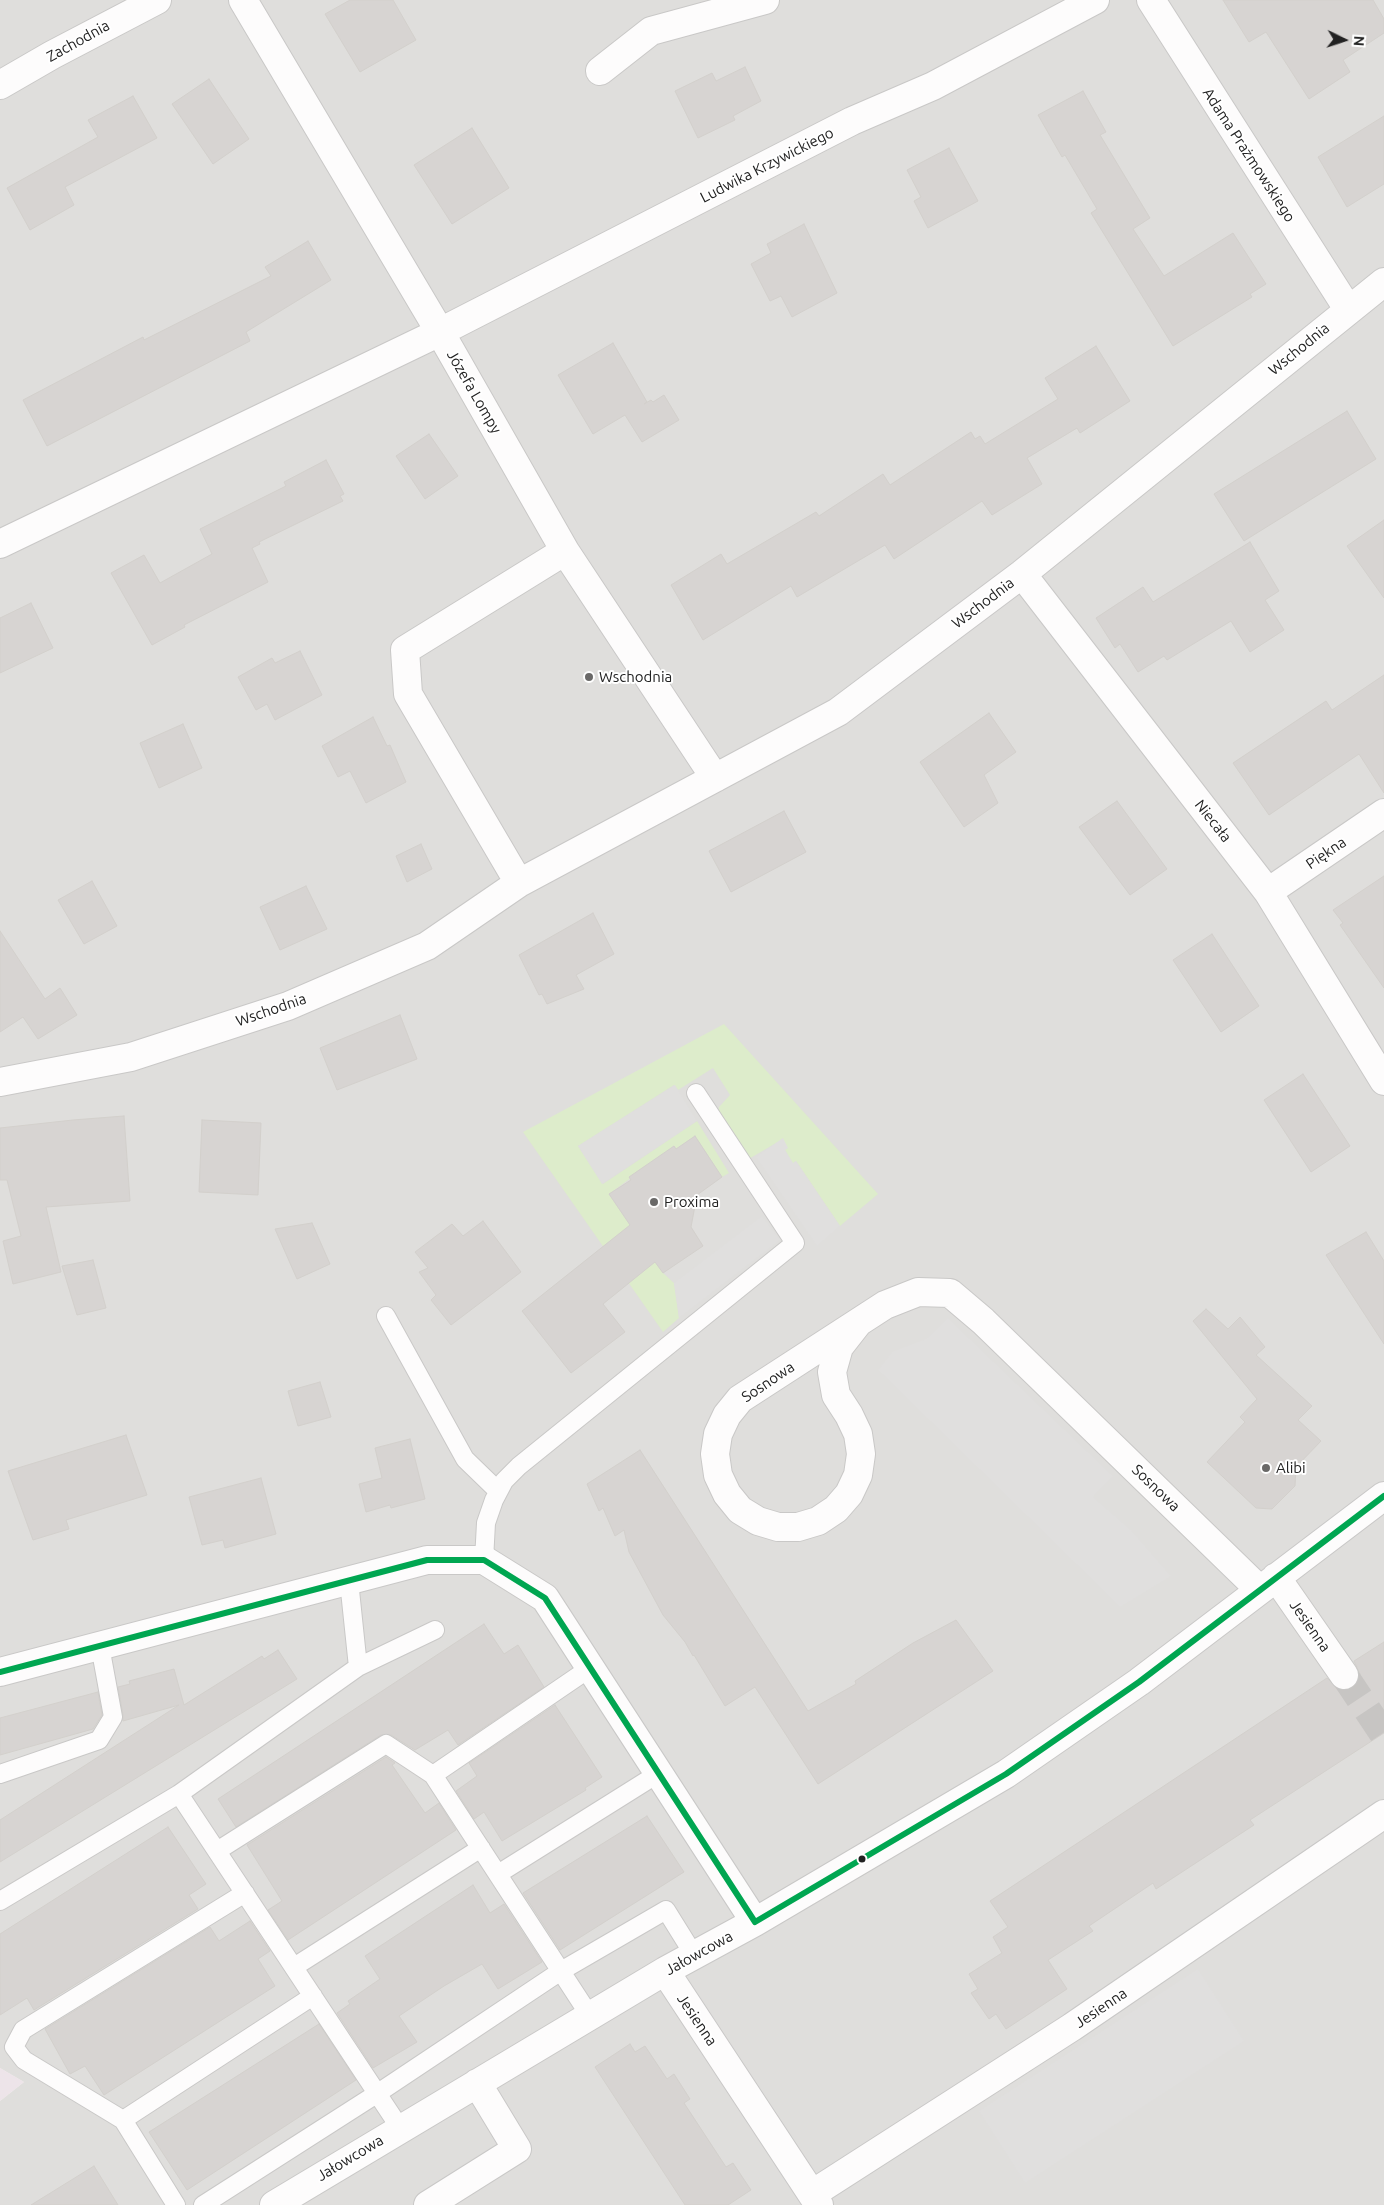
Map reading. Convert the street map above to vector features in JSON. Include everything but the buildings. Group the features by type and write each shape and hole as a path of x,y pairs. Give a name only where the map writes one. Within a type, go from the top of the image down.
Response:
{"street":[{"name":"Zachodnia","path":"0,84 76,41 157,0"},
{"name":"Józefa Lompy","path":"243,0 440,332 565,551 714,778"},
{"path":"600,72 651,31 765,0"},
{"name":"Ludwika Krzywickiego","path":"0,544 440,332 852,122 933,86 1096,0"},
{"name":"Adama Prażmowskiego","path":"1151,0 1348,309"},
{"name":"Wschodnia","path":"0,1082 130,1056 288,1006 427,946 519,882 838,712 1022,574 1348,309 1384,282"},
{"path":"519,882 408,694 405,650 565,551"},
{"name":"Niecała","path":"1022,574 1268,892 1384,1081"},
{"name":"Piękna","path":"1268,892 1384,813"},
{"name":"Sosnowa","path":"857,1324 839,1347 832,1372 836,1395 858,1434 861,1454 858,1475 849,1494 836,1509 824,1517 798,1526 778,1527 758,1521 736,1504 727,1494 718,1475 715,1454 718,1434 727,1415 740,1399 884,1305 918,1292 950,1293 983,1321 1268,1584"},
{"name":"Jałowcowa","path":"274,2205 665,1971 755,1922 1006,1774 1139,1682 1384,1496"},
{"path":"0,1672 427,1560 484,1560 545,1598 755,1922"},
{"name":"Jesienna","path":"1268,1584 1344,1675"},
{"name":"Jesienna","path":"665,1971 816,2199 1384,1814"},
{"path":"428,2205 517,2149 477,2083"}],"lane":[{"path":"484,1560 486,1523 498,1491 504,1481 519,1466 795,1243 696,1093"},
{"path":"386,1316 465,1459 498,1491"},
{"path":"349,1580 358,1667"},
{"path":"0,1901 179,1794 358,1667 435,1630"},
{"path":"0,1774 99,1740 113,1717 100,1646"},
{"path":"433,1775 590,1668"},
{"path":"217,1851 386,1744 433,1775 590,2016"},
{"path":"498,1874 659,1773"},
{"path":"179,1794 400,2128"},
{"path":"294,1967 481,1848"},
{"path":"176,2205 123,2120 24,2060 7,2045 23,2030 245,1893"},
{"path":"203,2205 378,2093 561,1971 666,1910 694,1956"},
{"path":"123,2120 313,1996"}],"shaded area":[{"path":"0,0 1384,0 1384,2205 0,2205 0,2101 24,2082 0,2068"},
{"path":"675,1085 697,1121 602,1184 578,1146"},
{"path":"783,1138 788,1148 785,1150 793,1163 796,1161 840,1226 817,1246 756,1157"},
{"path":"762,1216 780,1240 679,1318 674,1283"},
{"path":"948,1318 1113,1476 1093,1497 1131,1530 1171,1576 1120,1607 878,1370 892,1352 926,1339"},
{"path":"1198,1969 1244,2041 1025,2183 979,2111"},
{"path":"0,2068 24,2082 0,2101"}],"green space":[{"path":"724,1024 878,1194 840,1226 796,1161 793,1164 785,1150 783,1139 747,1160 718,1112 719,1107 730,1095 713,1068 678,1090 674,1085 578,1146 603,1184 697,1121 729,1173 722,1177 695,1136 676,1149 674,1146 609,1194 663,1273 674,1283 679,1318 663,1332 523,1132"}],"tunnel":[{"path":"1344,1675 1384,1735"}],"transit line":[{"path":"755,1922 1006,1774 1139,1682 1384,1496"},
{"path":"0,1672 427,1560 484,1560 545,1598 755,1922"}],"place":[{"name":"Wschodnia","path":"589,677"},
{"name":"Proxima","path":"654,1202"},
{"name":"Alibi","path":"1266,1468"}]}
